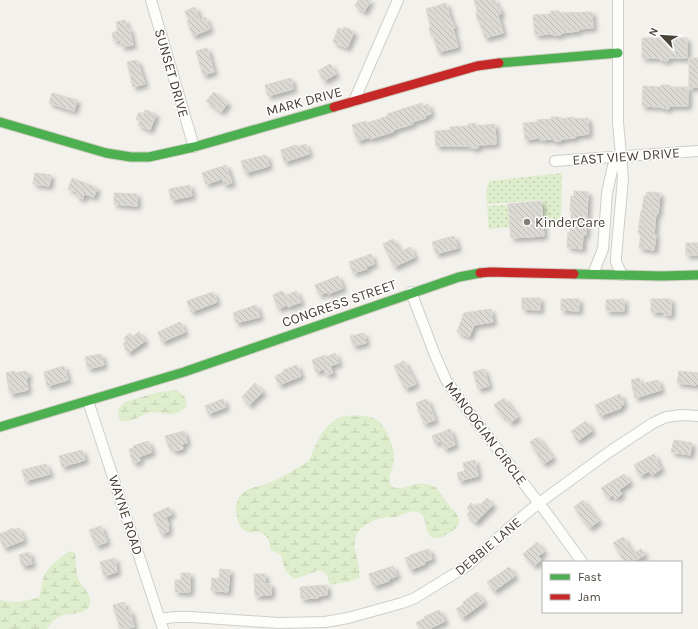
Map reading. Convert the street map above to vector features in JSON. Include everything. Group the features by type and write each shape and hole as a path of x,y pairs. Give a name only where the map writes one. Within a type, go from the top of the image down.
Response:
{"main road":[{"name":"MARK DRIVE","path":"0,122 106,153 125,157 149,158 194,147 477,66 517,61 618,53"},
{"name":"CONGRESS STREET","path":"0,427 184,372 411,292 450,279 479,272 662,276 698,275"}],"street":[{"name":"SUNSET DRIVE","path":"151,0 194,147"},
{"path":"354,101 398,0"},
{"path":"618,0 618,122 623,182 616,262 622,275"},
{"name":"EAST VIEW DRIVE","path":"555,161 698,151"},
{"path":"593,274 603,249 607,193 613,166 622,157"},
{"name":"MANOOGIAN CIRCLE","path":"411,292 446,380 581,561"},
{"name":"WAYNE ROAD","path":"88,401 163,629"},
{"name":"DEBBIE LANE","path":"160,619 180,617 278,623 325,622 348,618 402,603 415,598 467,566 539,503 609,452 653,423 666,417 682,415 698,416"}],"green space":[{"path":"562,173 561,224 544,224 542,200 487,204 486,192 489,181"},
{"path":"508,205 510,227 489,229 487,206"},
{"path":"177,390 185,397 187,405 177,413 168,414 153,412 125,421 121,421 119,418 118,411 125,402 159,392"},
{"path":"358,415 371,417 381,423 389,437 394,452 390,485 395,488 399,488 420,483 435,487 458,516 459,523 457,527 449,533 442,537 436,538 429,535 425,521 418,512 411,512 395,517 375,520 363,527 356,536 355,547 360,573 359,578 348,582 330,585 327,575 322,571 317,571 295,579 289,575 285,569 281,555 271,550 268,539 265,535 259,532 248,532 241,527 236,514 236,505 239,498 246,491 274,481 309,461 321,434 336,419 343,416"},
{"path":"70,551 75,553 78,578 90,598 87,609 58,617 47,629 0,629 0,600 20,602 39,597 43,578 46,572"}],"building":[{"path":"358,0 371,0 364,12 355,6"},
{"path":"474,0 495,0 497,8 499,7 501,14 498,15 503,33 485,38 479,20 478,21 476,13 478,13"},
{"path":"446,3 451,21 455,28 453,29 458,47 438,52 433,35 431,35 429,28 431,27 426,9"},
{"path":"195,7 200,20 205,17 210,29 193,36 185,11"},
{"path":"551,11 559,11 559,13 592,12 593,28 578,29 579,31 561,33 561,35 535,35 533,15 551,14"},
{"path":"125,20 127,29 129,28 133,45 122,47 120,40 114,41 112,33 118,31 116,22"},
{"path":"344,27 354,32 347,48 333,42 338,28 343,30"},
{"path":"661,36 668,36 668,38 687,38 687,58 668,58 668,61 660,60 660,58 642,58 642,38 660,38"},
{"path":"207,48 214,72 203,75 196,51"},
{"path":"689,58 698,58 698,87 689,88"},
{"path":"137,60 145,84 133,87 127,62"},
{"path":"330,64 336,74 324,81 318,71"},
{"path":"291,78 293,89 268,96 265,85"},
{"path":"661,85 669,85 669,87 688,87 688,106 669,106 669,109 662,107 642,106 643,86 661,87"},
{"path":"214,92 228,103 221,112 206,101"},
{"path":"52,93 77,100 74,111 49,103"},
{"path":"422,103 423,106 428,104 431,114 425,116 426,118 393,130 393,132 370,139 370,137 357,141 352,125 366,121 367,123 388,116 387,114"},
{"path":"145,110 156,114 150,130 138,125 140,121 136,119 139,112 143,114"},
{"path":"551,117 559,117 559,119 574,117 574,119 588,118 589,134 575,136 575,138 561,139 561,141 554,141 553,139 540,140 539,138 525,140 523,123 552,119"},
{"path":"475,123 475,126 495,124 496,144 478,145 478,148 470,148 470,146 436,146 435,131 450,130 450,127 468,126 468,124"},
{"path":"306,144 309,154 284,162 281,150 296,145 297,147"},
{"path":"266,155 269,166 245,173 241,161"},
{"path":"226,165 232,183 224,185 222,179 206,184 202,173"},
{"path":"35,173 51,175 49,186 33,184"},
{"path":"72,178 97,188 94,197 84,194 83,199 76,196 77,192 68,189"},
{"path":"190,185 192,196 171,200 169,189"},
{"path":"574,191 588,192 586,235 583,235 582,249 567,247 572,211 570,211 571,196 574,196"},
{"path":"647,192 660,193 658,214 656,213 654,250 639,248 641,234 638,233 641,211 644,196 646,196"},
{"path":"114,193 137,194 137,206 114,204"},
{"path":"541,201 544,236 511,238 508,204"},
{"path":"454,236 458,248 436,254 432,242"},
{"path":"393,239 400,252 410,247 415,257 394,267 383,244"},
{"path":"686,243 698,243 698,255 686,255"},
{"path":"371,254 374,264 366,267 367,269 353,273 349,262"},
{"path":"338,276 343,288 328,294 327,292 319,295 315,285"},
{"path":"282,291 285,296 296,291 301,302 288,307 287,305 278,309 273,295"},
{"path":"213,292 217,302 191,312 187,301"},
{"path":"522,298 540,298 540,310 522,309"},
{"path":"561,299 579,299 579,311 561,310"},
{"path":"624,299 624,311 606,311 606,300"},
{"path":"651,299 671,299 671,315 664,315 664,312 651,312"},
{"path":"256,305 260,317 236,323 233,313"},
{"path":"491,309 493,322 474,325 469,337 457,332 464,313"},
{"path":"180,322 185,332 162,342 158,332"},
{"path":"139,332 145,341 128,353 123,344 126,341 124,338 130,333 132,337"},
{"path":"364,333 366,343 353,346 350,336"},
{"path":"335,353 339,363 330,366 333,373 326,375 324,369 316,372 312,360 325,355 326,357"},
{"path":"101,354 104,365 88,369 85,357"},
{"path":"404,361 416,384 405,389 394,366"},
{"path":"297,365 301,376 279,385 275,376 284,372 283,370"},
{"path":"64,366 68,380 47,386 44,372"},
{"path":"484,369 489,386 478,389 473,372"},
{"path":"15,371 15,373 27,372 28,378 26,379 28,390 10,394 6,373"},
{"path":"679,371 698,373 698,384 677,383"},
{"path":"639,378 641,384 658,380 661,390 635,398 631,380"},
{"path":"255,383 263,392 249,405 242,397"},
{"path":"620,394 624,404 620,406 621,408 600,416 595,405"},
{"path":"504,398 518,417 510,423 505,416 503,417 494,405"},
{"path":"223,399 226,407 208,414 205,406"},
{"path":"427,399 435,420 424,424 416,403"},
{"path":"586,421 592,431 577,441 571,431"},
{"path":"450,429 455,445 444,449 441,441 435,443 432,436"},
{"path":"184,431 187,443 182,444 183,449 173,451 172,447 169,448 165,436"},
{"path":"538,437 553,458 543,464 530,442"},
{"path":"674,440 692,443 690,455 671,452"},
{"path":"148,441 152,452 139,457 140,461 133,463 129,449 134,448 133,446"},
{"path":"82,450 85,460 62,467 59,456"},
{"path":"654,454 661,469 652,475 649,471 640,476 634,465"},
{"path":"475,460 478,476 459,481 457,473 465,471 463,463"},
{"path":"46,464 50,474 25,481 22,470"},
{"path":"624,474 630,482 619,490 622,494 615,499 613,495 608,498 601,488"},
{"path":"487,498 493,505 475,523 467,515 470,511 467,508 471,503 475,506 478,503 480,505"},
{"path":"583,500 599,521 589,528 574,507"},
{"path":"169,507 172,514 166,517 169,531 161,534 153,514"},
{"path":"101,526 107,542 96,546 89,530"},
{"path":"13,528 13,530 19,528 24,540 4,548 0,539 0,534"},
{"path":"623,537 633,554 641,549 645,555 633,561 624,561 613,543"},
{"path":"537,542 544,552 538,556 541,560 534,566 523,554"},
{"path":"429,549 432,559 424,562 425,564 410,570 405,558"},
{"path":"29,552 32,564 22,566 19,555"},
{"path":"115,558 117,572 104,576 100,562"},
{"path":"393,566 397,576 389,579 389,581 373,586 369,574"},
{"path":"509,567 515,576 494,591 487,582"},
{"path":"220,569 230,570 228,592 211,590 212,578 219,579"},
{"path":"181,573 190,573 190,592 175,592 175,580 181,580"},
{"path":"254,574 265,574 265,584 271,584 271,595 255,596"},
{"path":"327,585 327,595 318,596 318,598 301,599 300,587"},
{"path":"477,592 484,602 462,618 456,609"},
{"path":"124,602 126,611 130,610 134,627 120,629 113,605"},
{"path":"439,610 445,621 429,629 420,629 416,623 425,618 424,617"}],"traffic: fast":[{"path":"499,63 618,53"},
{"path":"0,122 106,153 131,157 149,157 194,147 334,107"},
{"path":"0,427 184,372 459,277 480,273"},
{"path":"574,274 662,276 698,275"}],"traffic: jam":[{"path":"334,107 477,66 499,63"},
{"path":"480,273 574,274"}],"place":[{"name":"KinderCare","path":"527,222"}]}
